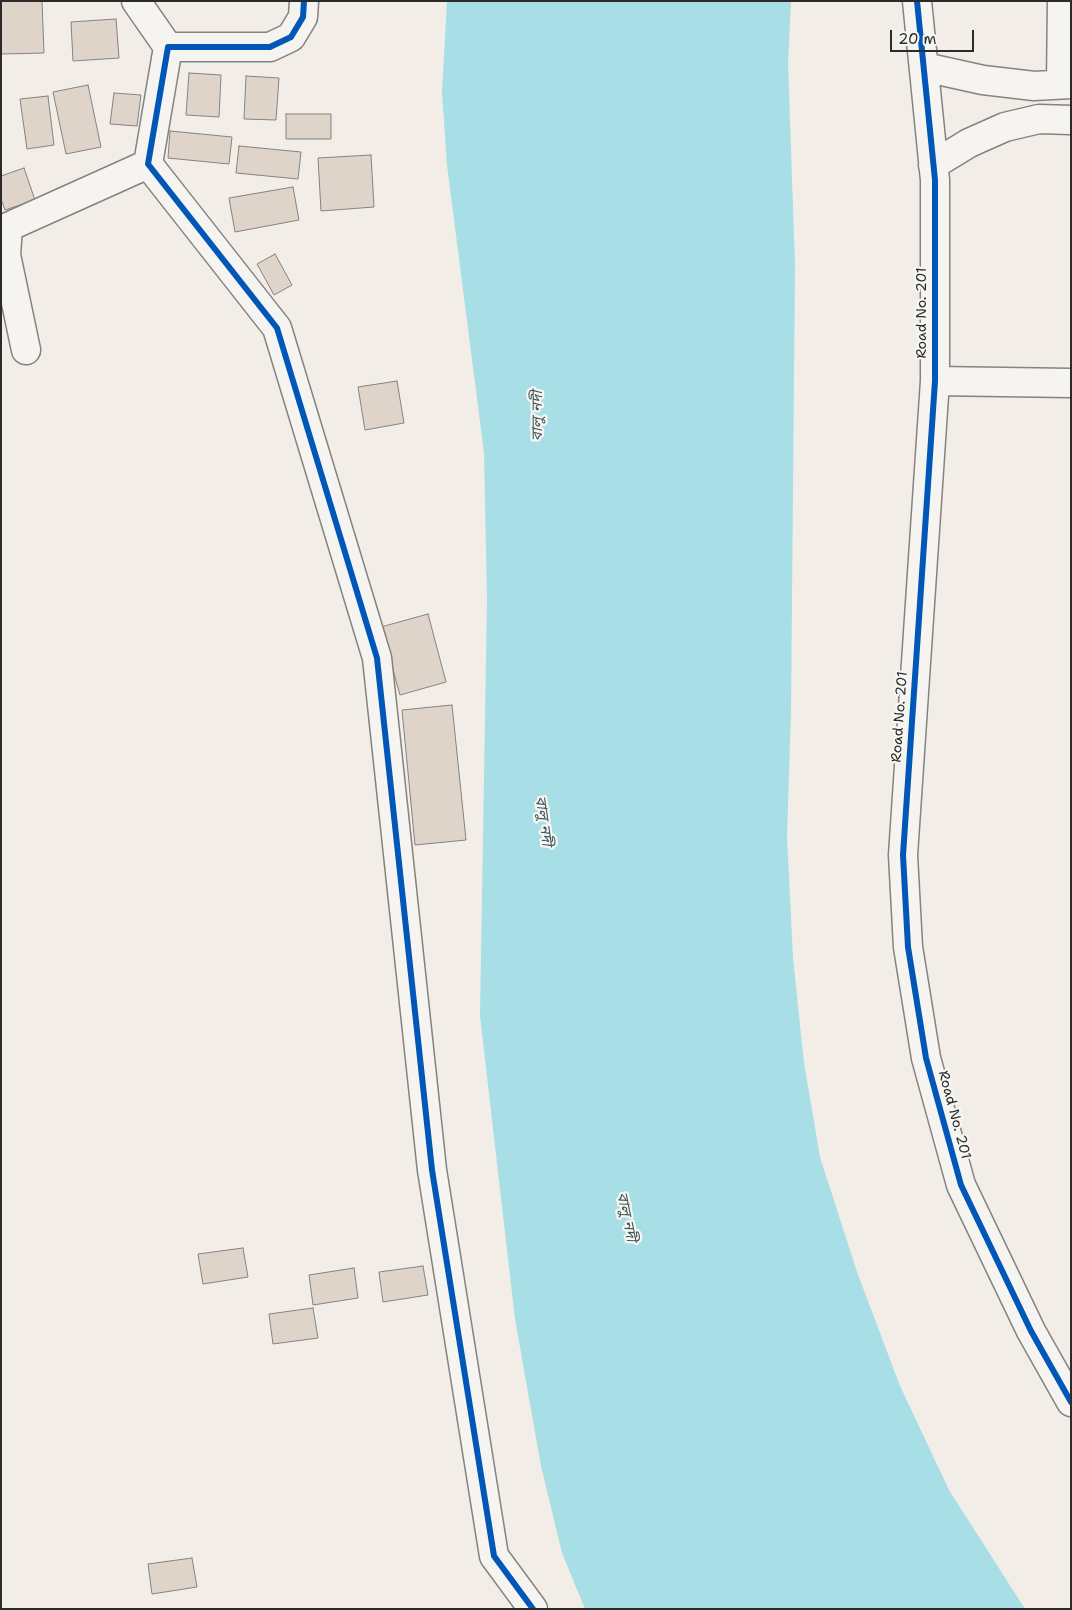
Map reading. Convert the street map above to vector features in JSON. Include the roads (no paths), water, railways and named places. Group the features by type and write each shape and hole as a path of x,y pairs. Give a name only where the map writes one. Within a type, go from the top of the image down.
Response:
{"street":[{"path":"136,1 168,47 148,164 277,328 377,658 432,1170 494,1556 533,1609"},
{"path":"168,47 270,47 291,37 303,18 304,1"},
{"name":"Road No. 201","path":"917,1 933,165 935,381 904,856 908,947 926,1058 961,1186 1031,1332 1071,1402"},
{"path":"924,67 983,80 1034,86 1066,84 1062,1"},
{"path":"933,165 969,143 1005,127 1039,119 1071,120"},
{"path":"26,350 6,255 8,227 148,164"},
{"path":"935,381 1071,383"}],"water":[{"name":"বালু নদী","path":"447,1 791,1 788,63 795,265 791,711 787,837 793,958 804,1063 820,1157 857,1272 900,1386 949,1490 1025,1609 585,1609 562,1553 541,1466 515,1319 480,1016 487,599 484,453 447,165 442,92"}]}
